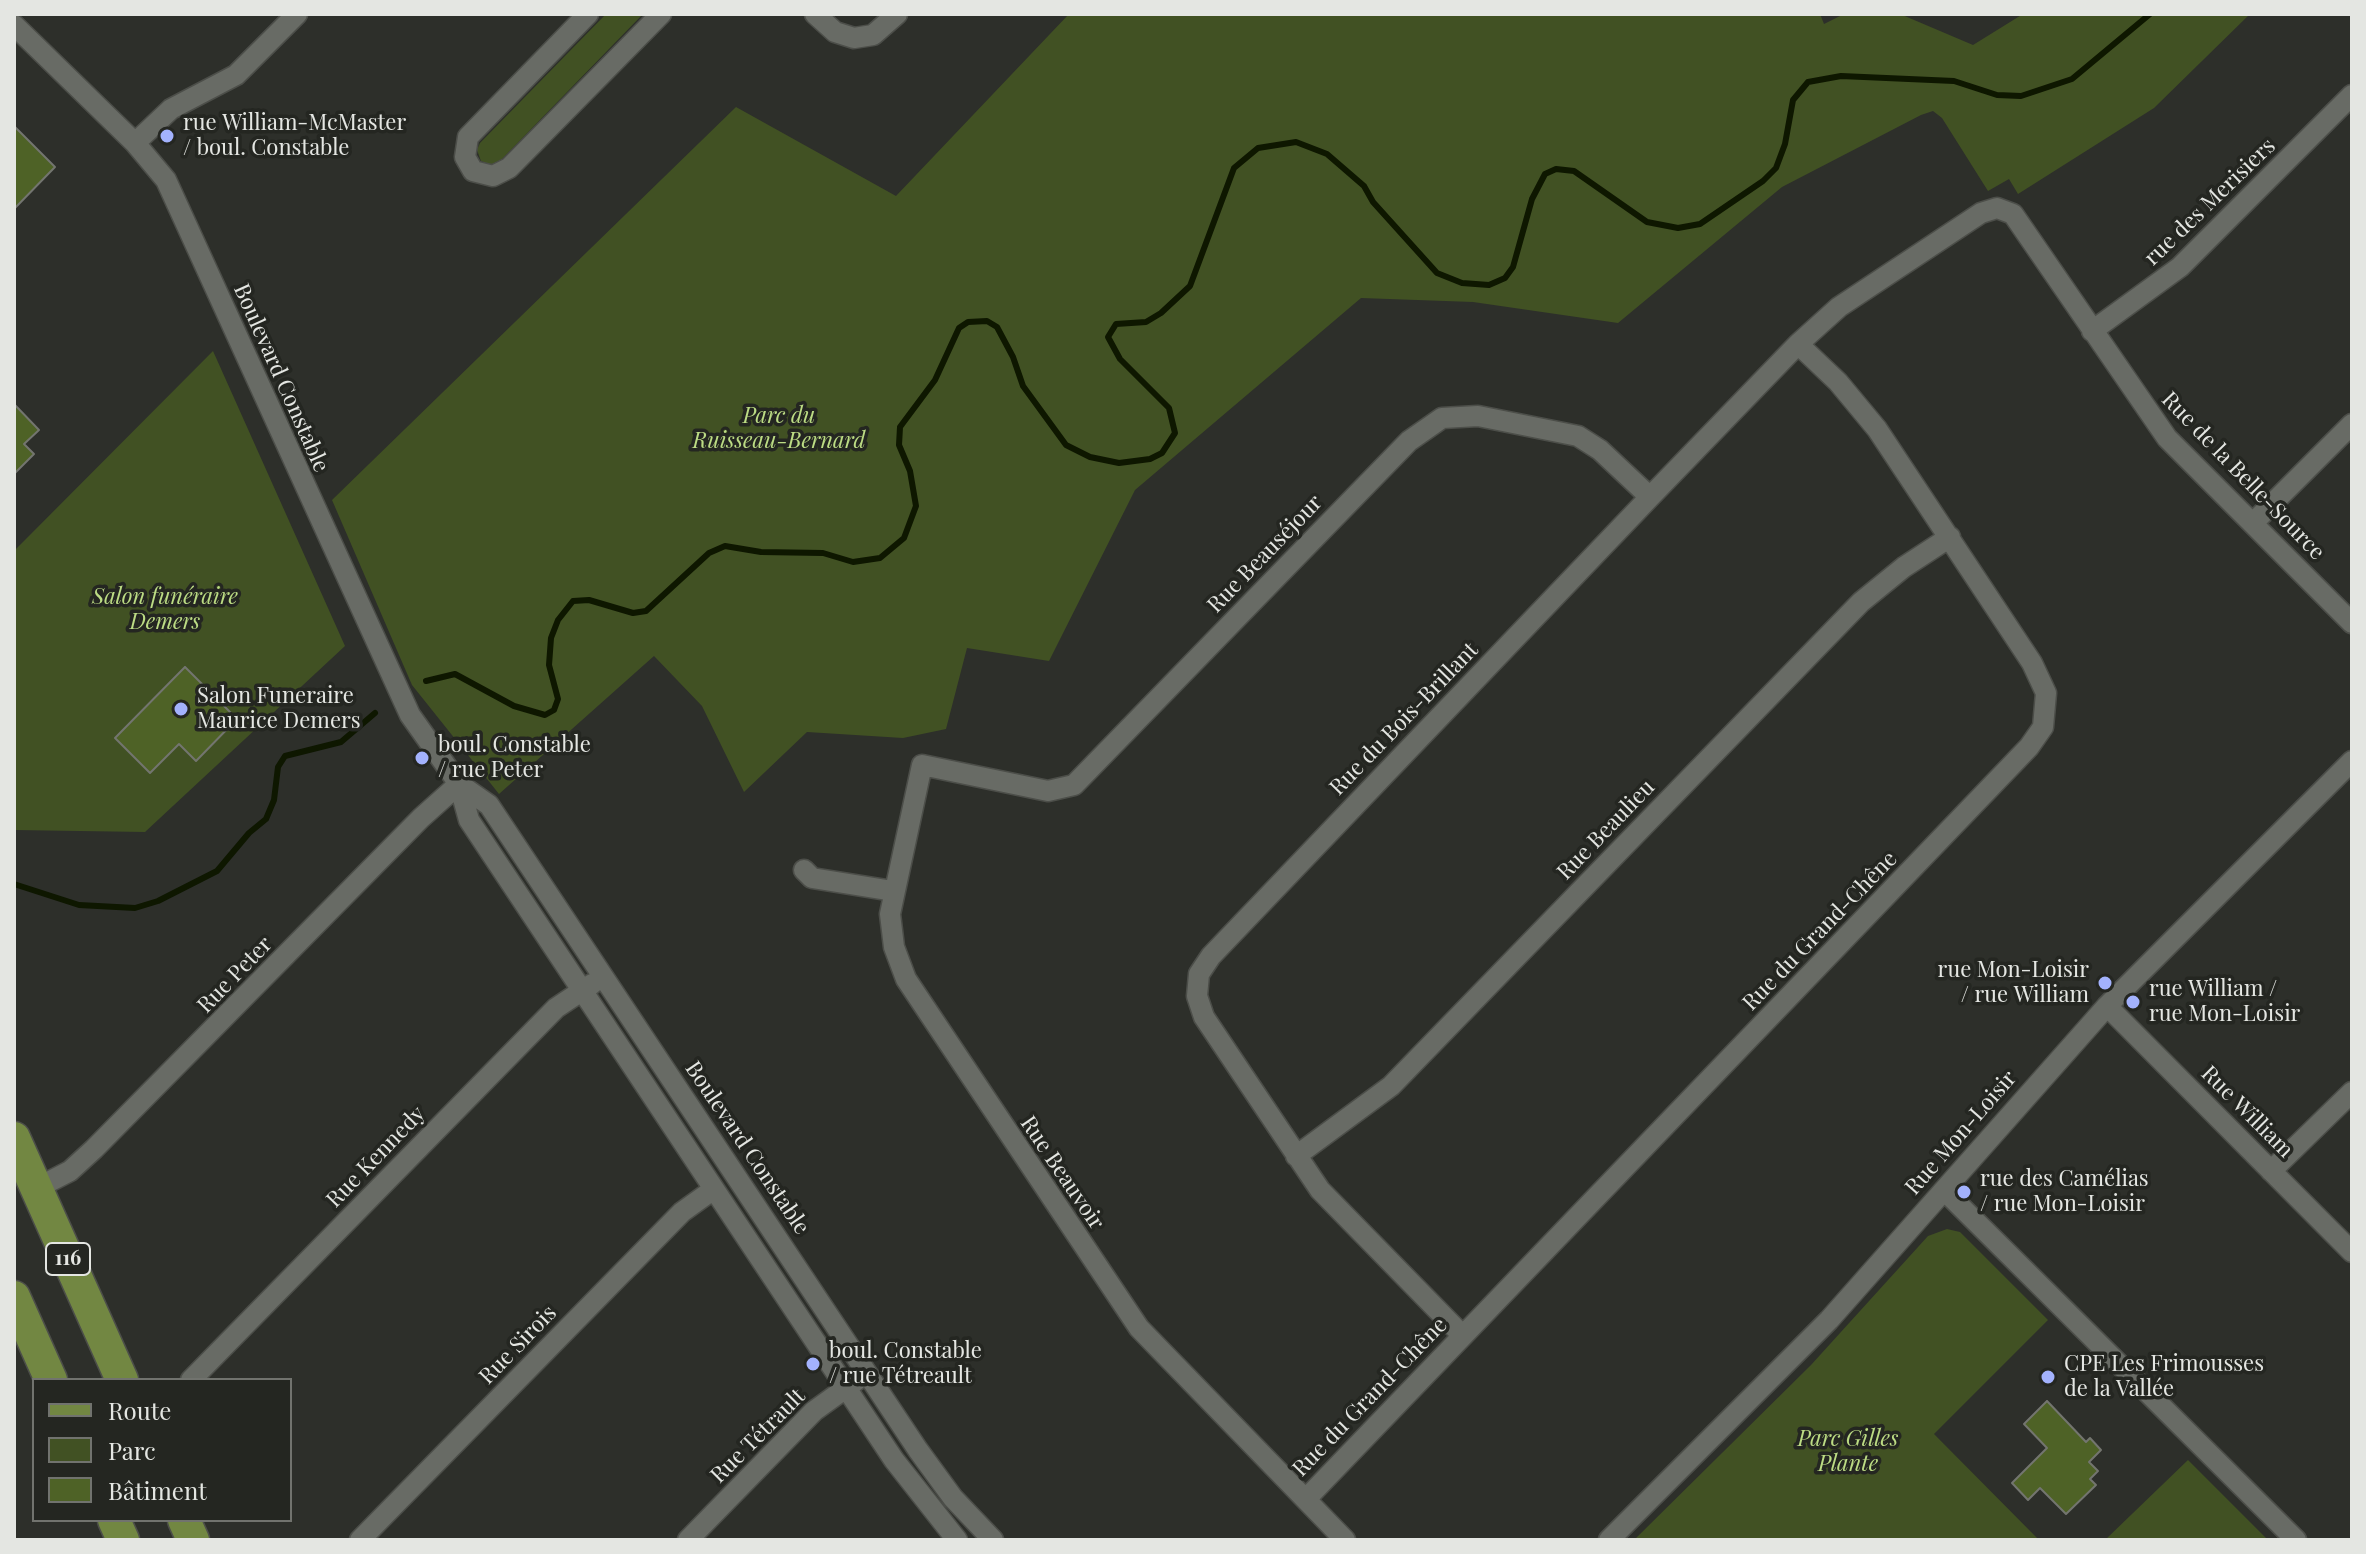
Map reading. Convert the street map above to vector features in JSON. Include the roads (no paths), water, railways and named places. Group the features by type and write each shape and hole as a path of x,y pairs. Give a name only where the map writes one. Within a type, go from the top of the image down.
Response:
{"main road":[{"name":"116","path":"14,1138 121,1378"},
{"path":"14,1297 50,1378"}],"street":[{"path":"135,143 171,109 236,75 297,14"},
{"path":"588,14 468,137 465,157 473,171 493,176 509,168 661,14"},
{"path":"815,14 835,32 854,38 873,35 897,14"},
{"name":"Boulevard Constable","path":"14,25 135,143 166,180 396,689 459,784 469,820 846,1388 927,1507 957,1540"},
{"name":"rue des Merisiers","path":"2092,331 2180,267 2352,95"},
{"name":"Rue de la Belle-Source","path":"1993,209 2008,211 2017,217 2167,438 2352,623"},
{"name":"Rue du Bois-Brillant","path":"1462,1335 1342,1216 1296,1156 1201,1010 1197,989 1202,968 1798,344 1864,289 1967,221 1993,209"},
{"name":"Rue du Grand-Chêne","path":"1306,1499 2035,741 2046,710 2040,678 1950,537 1860,407 1798,344"},
{"name":"Rue Beauséjour","path":"922,765 1048,791 1074,785 1409,441 1442,418 1478,416 1578,436 1600,450 1650,497"},
{"path":"2253,523 2352,424"},
{"name":"Rue Beaulieu","path":"1296,1156 1391,1086 1861,602 1904,567 1950,537"},
{"name":"Rue Mon-Loisir","path":"1609,1540 1829,1320 2107,1006 2352,761"},
{"name":"Rue Beauvoir","path":"922,765 893,891 892,936 906,979 1115,1296 1152,1343 1345,1540"},
{"name":"Boulevard Constable","path":"459,784 489,805 937,1478 993,1540"},
{"name":"Rue Peter","path":"37,1188 70,1171 85,1158 421,818 459,784"},
{"path":"804,870 812,878 893,891"},
{"name":"Rue Kennedy","path":"193,1378 556,1008 603,977"},
{"name":"Rue William","path":"2107,1006 2352,1252"},
{"path":"2271,1171 2352,1092"},
{"name":"Rue Sirois","path":"360,1540 682,1212 714,1189"},
{"path":"1944,1190 2296,1540"},
{"name":"Rue Tétrault","path":"688,1540 814,1411 867,1374"}],"waterway":[{"path":"426,681 455,674 514,706 545,715 554,710 558,699 549,665 551,638 558,620 573,601 589,600 633,613 646,611 709,553 725,546 761,552 823,553 853,562 880,558 904,538 916,506 910,471 899,445 900,427 935,380 959,328 968,322 987,321 997,327 1013,357 1023,386 1066,445 1090,457 1119,463 1150,459 1162,453 1175,433 1169,408 1120,359 1108,337 1116,324 1146,322 1161,313 1190,286 1234,168 1258,148 1296,142 1327,154 1364,186 1373,202 1437,273 1462,283 1489,285 1505,278 1513,267 1532,199 1545,174 1556,169 1574,171 1647,222 1678,228 1700,224 1763,181 1776,168 1785,144 1793,100 1808,82 1841,76 1954,81 1997,95 2021,96 2072,79 2150,14"},
{"path":"14,884 79,905 135,908 158,901 217,871 249,833 266,819 274,800 278,767 285,756 341,742 375,713"}],"place":[{"name":"rue William-McMaster / boul. Constable","path":"167,136"},
{"name":"Salon Funeraire Maurice Demers","path":"181,709"},
{"name":"boul. Constable / rue Peter","path":"422,758"},
{"name":"rue Mon-Loisir / rue William","path":"2105,983"},
{"name":"rue William / rue Mon-Loisir","path":"2133,1002"},
{"name":"rue des Camélias / rue Mon-Loisir","path":"1964,1192"},
{"name":"boul. Constable / rue Tétreault","path":"813,1364"},
{"name":"CPE Les Frimousses de la Vallée","path":"2048,1377"}],"park label":[{"name":"Parc du Ruisseau-Bernard","path":"779,428"},
{"name":"Salon funéraire Demers","path":"165,610"},
{"name":"Parc Gilles Plante","path":"1848,1452"}]}
